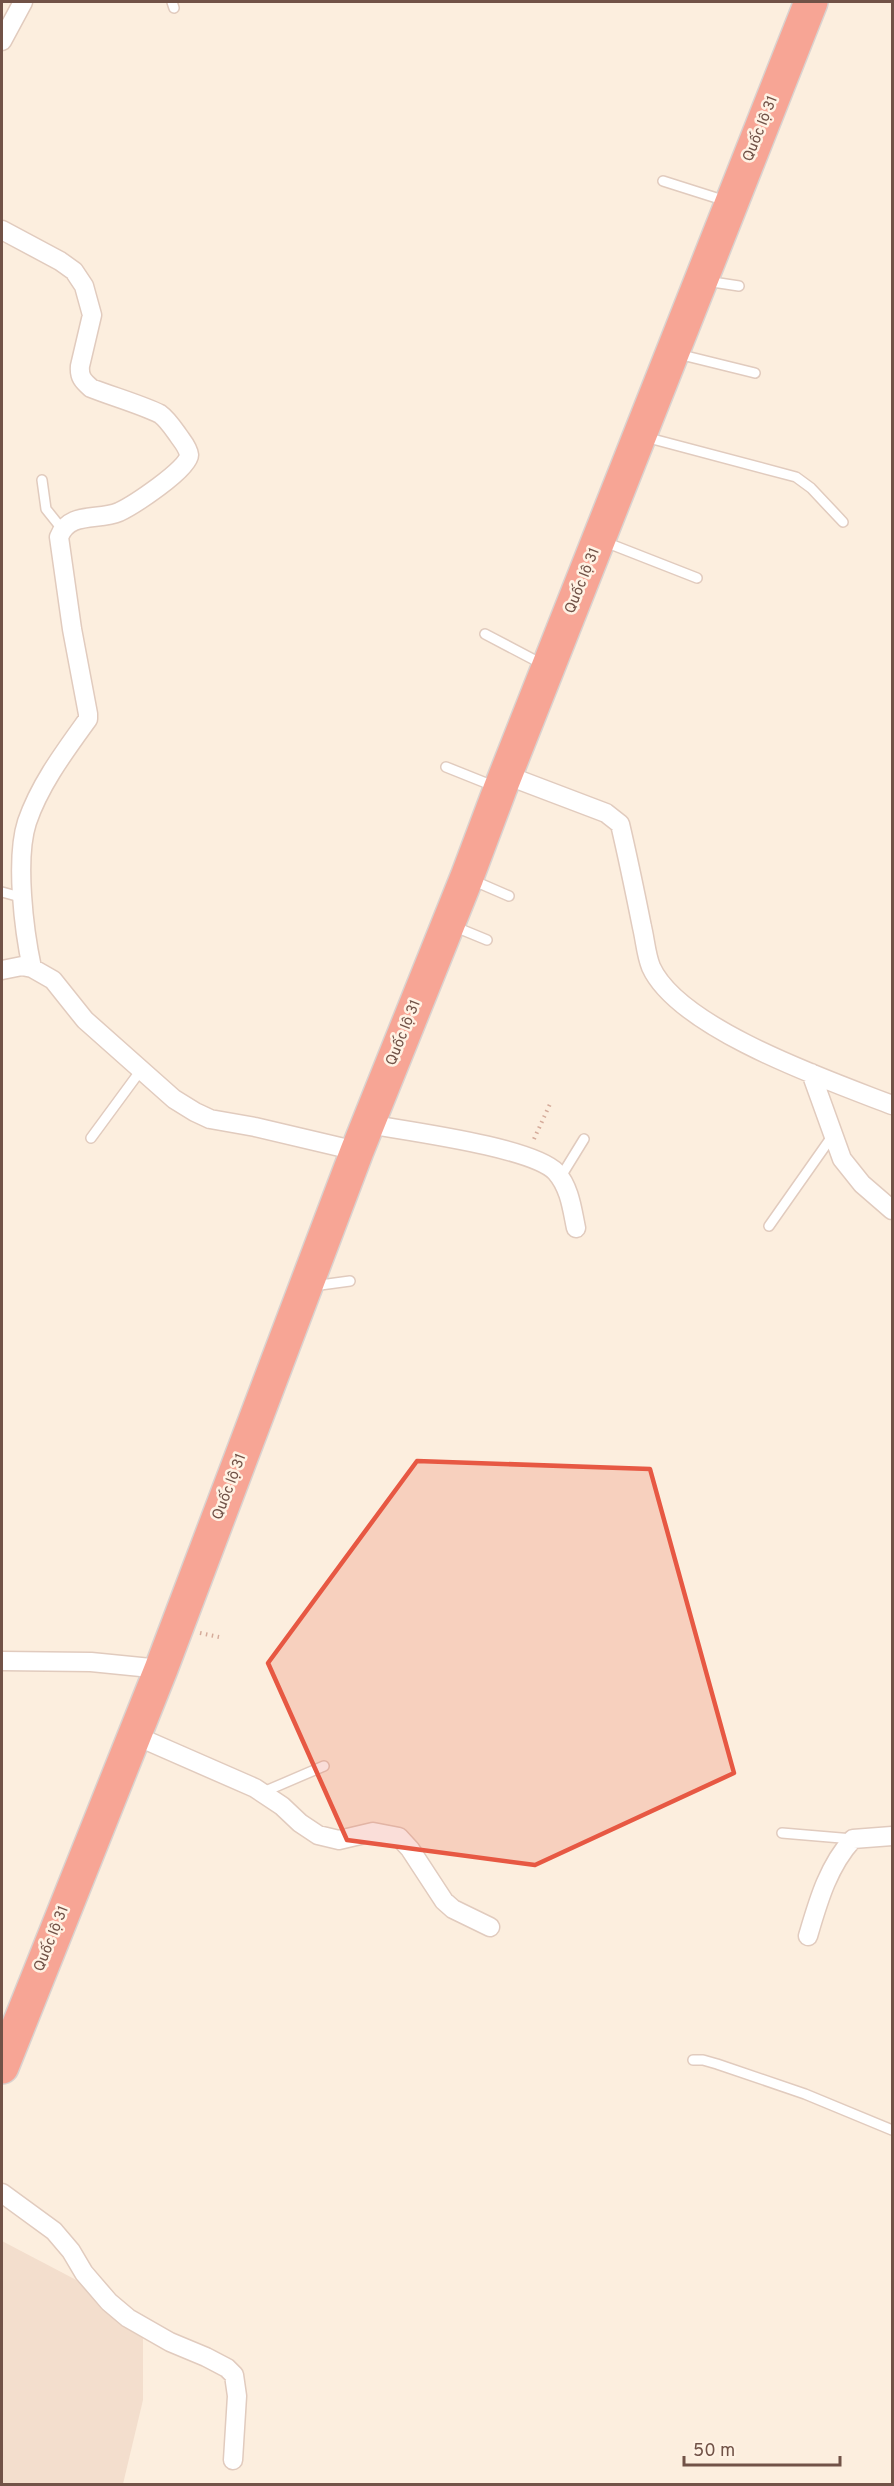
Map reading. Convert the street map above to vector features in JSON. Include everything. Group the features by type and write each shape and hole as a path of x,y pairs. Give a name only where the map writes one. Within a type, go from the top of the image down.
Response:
{"highway":[{"name":"Quốc lộ 31","path":"2,2067 161,1668 362,1137 467,878 811,2"}],"street":[{"path":"2,40 23,2"},
{"path":"2,230 60,261 74,271 84,286 92,315 80,366 79,375 83,381 91,388 160,415 187,447 189,456 178,472 134,503 105,516 79,519 62,529 59,537 88,714 40,794 27,822 22,844 26,938 32,968"},
{"path":"503,782 613,817 620,824 650,965 665,988 681,1004 783,1063 892,1105"},
{"path":"2,970 22,966 32,968 53,980 85,1020 141,1070 174,1099 210,1119 255,1127 489,1146 533,1158 555,1172 571,1198 576,1228"},
{"path":"811,1073 833,1135 849,1171 892,1210"},
{"path":"2,1661 91,1662 161,1668"},
{"path":"134,1735 261,1792 318,1835 339,1840 373,1832 399,1837 410,1849 444,1901 453,1909 490,1927"},
{"path":"808,1936 823,1888 845,1847 853,1839 892,1836"},
{"path":"2,2193 54,2231 90,2280 128,2318 170,2342 206,2356 227,2368 234,2375 237,2396 233,2460"}],"lane":[{"path":"663,181 731,203"},
{"path":"701,280 739,286"},
{"path":"672,352 755,373"},
{"path":"640,435 796,477 811,488 843,522"},
{"path":"42,480 46,509 62,529"},
{"path":"600,540 697,578"},
{"path":"485,634 548,667"},
{"path":"446,767 503,782"},
{"path":"467,878 508,896"},
{"path":"2,892 24,898"},
{"path":"448,924 487,940"},
{"path":"91,1138 141,1070"},
{"path":"769,1226 833,1135"},
{"path":"559,1179 584,1139"},
{"path":"305,1287 350,1281"},
{"path":"261,1792 324,1766"},
{"path":"782,1833 853,1839"},
{"path":"693,2060 717,2064 794,2091 892,2130"}],"path":[{"path":"526,1156 550,1104"}],"highlighted area":[{"path":"417,1461 650,1469 734,1773 535,1865 347,1840 268,1663"}],"shaded area":[{"path":"2,2241 143,2315 143,2400 123,2484 2,2484"}]}
